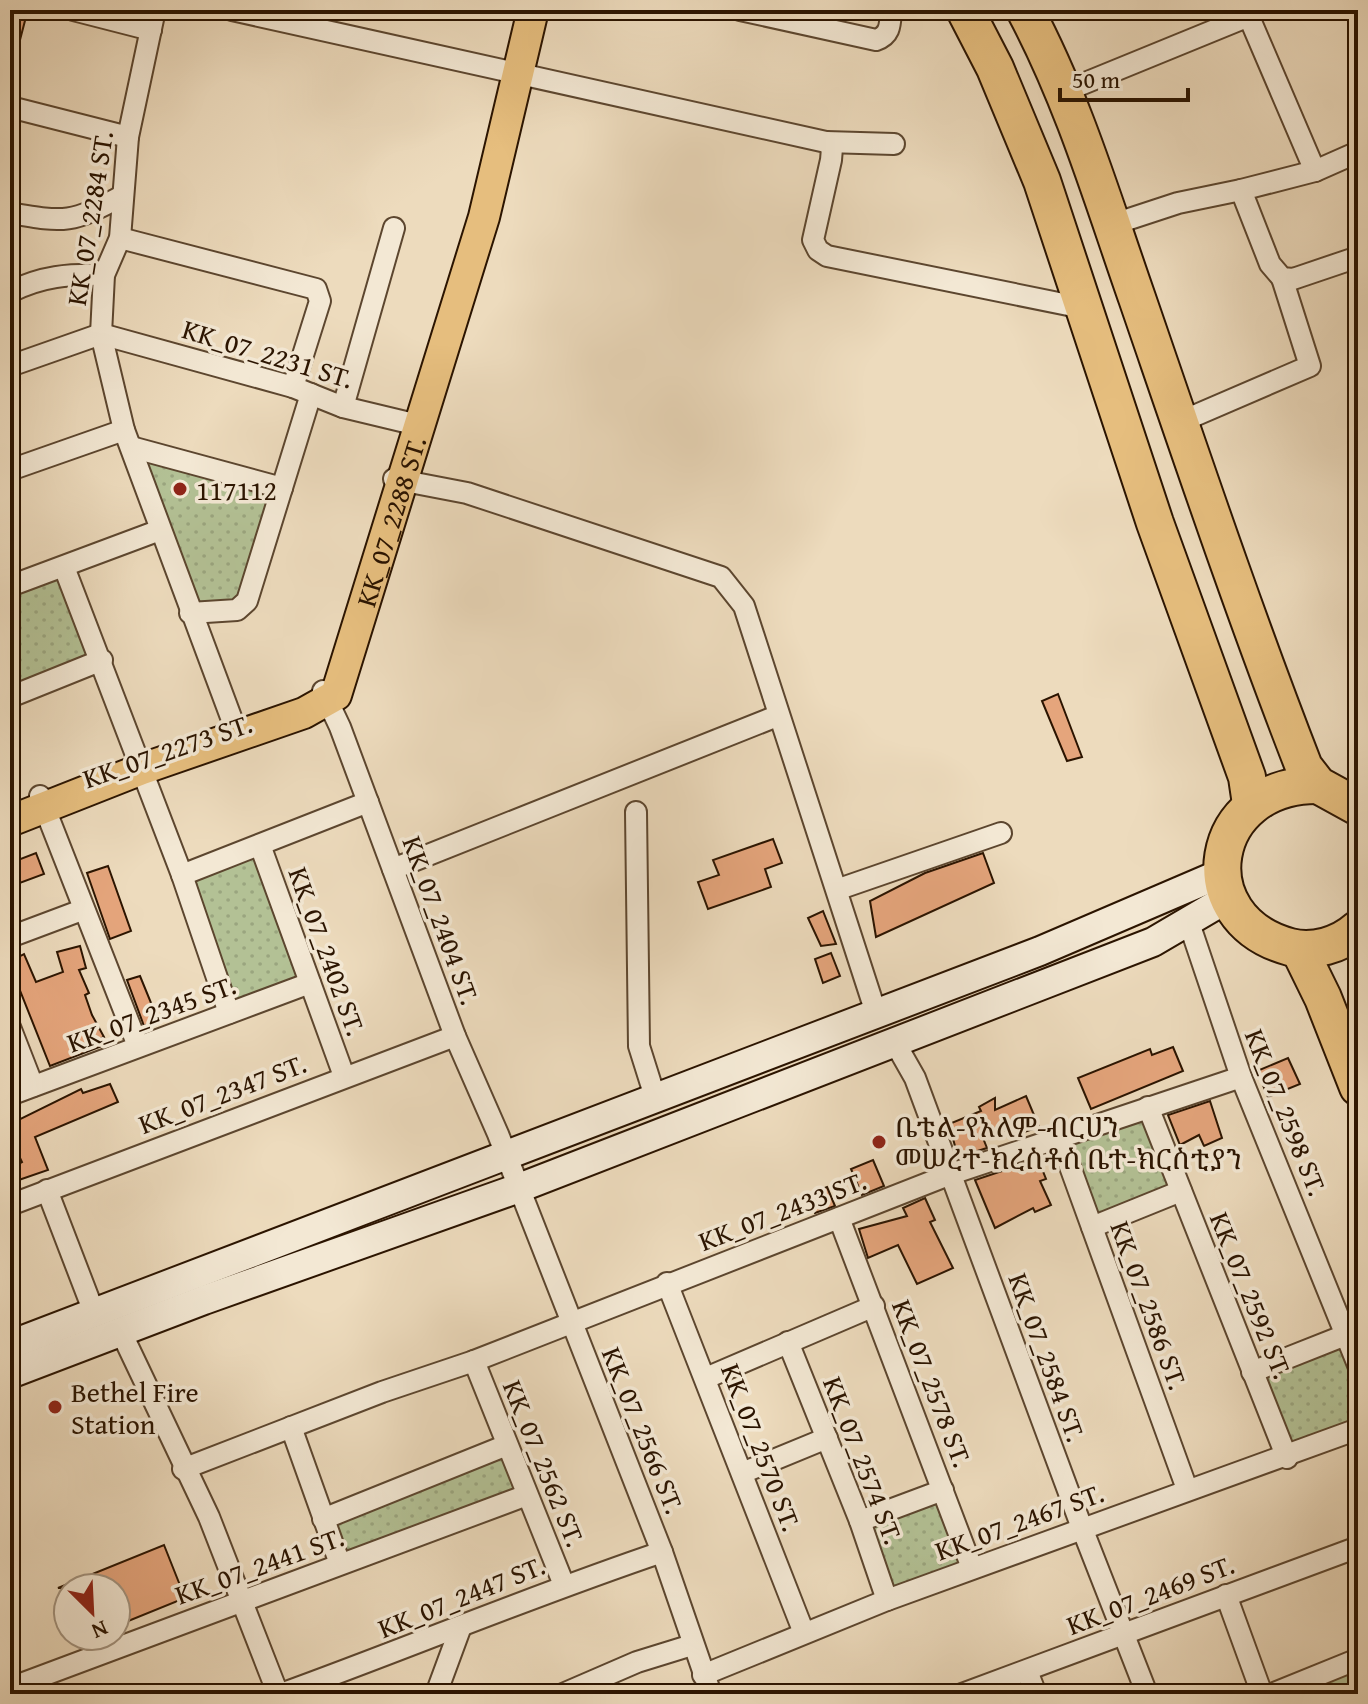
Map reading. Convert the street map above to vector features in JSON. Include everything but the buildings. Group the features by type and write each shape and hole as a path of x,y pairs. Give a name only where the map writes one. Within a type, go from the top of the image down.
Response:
{"highway":[{"path":"965,10 995,68 1042,181 1155,523 1247,777 1251,804"},
{"path":"1025,10 1100,183 1111,225 1304,767 1318,785 1358,807"},
{"path":"1318,785 1294,785 1271,791 1251,804 1229,836 1225,886 1245,924 1269,941 1299,949 1335,944 1358,929"},
{"path":"1299,949 1323,998 1358,1087"}],"main road":[{"name":"KK_07_2288 ST.","path":"512,72 520,10"},
{"name":"KK_07_2288 ST.","path":"326,697 413,423 512,72 533,10"},
{"name":"KK_07_2273 ST.","path":"10,807 42,802 236,731 302,703 326,697"},
{"path":"10,821 42,802"}],"street":[{"path":"73,10 153,20"},
{"path":"232,10 826,142 894,144"},
{"path":"748,11 876,40 885,37 889,30 891,10"},
{"path":"1355,10 1358,16"},
{"path":"1063,92 1247,13 1315,171"},
{"name":"KK_07_2284 ST.","path":"153,20 128,137 120,238 104,275 101,334 127,438 236,731"},
{"path":"10,107 128,137"},
{"path":"826,142 832,148 831,160 813,240 818,250 827,256 1083,308"},
{"path":"1111,225 1168,205 1315,171 1358,152"},
{"path":"1180,422 1310,366 1282,278 1270,264 1241,190"},
{"path":"10,213 59,222 79,219 122,196"},
{"path":"343,407 394,228"},
{"path":"120,238 316,289 320,301 282,488 247,601 242,608 190,613"},
{"path":"1282,278 1293,279 1358,257"},
{"path":"10,292 38,278 65,274 104,275"},
{"path":"10,366 101,334"},
{"name":"KK_07_2231 ST.","path":"101,334 302,391 343,407 413,423"},
{"path":"10,470 127,438 282,488"},
{"path":"396,479 467,493 721,577 744,606 777,716 839,889 876,1013"},
{"path":"10,586 160,530"},
{"path":"64,567 141,764 229,1013"},
{"path":"10,697 102,660"},
{"name":"KK_07_2404 ST.","path":"326,697 455,1036 519,1188"},
{"path":"393,869 777,716"},
{"path":"42,802 138,1046"},
{"path":"182,875 368,802"},
{"path":"636,812 639,1046 656,1100"},
{"path":"839,889 1001,833"},
{"name":"KK_07_2402 ST.","path":"260,845 344,1076"},
{"path":"10,1345 81,1330 122,1334 204,1300 519,1188 1153,942 1189,923 1225,886"},
{"path":"10,1374 81,1330 506,1156 1040,951 1225,886"},
{"path":"10,937 82,910"},
{"name":"KK_07_2598 ST.","path":"1189,923 1241,1077 1348,1334 1358,1365"},
{"name":"KK_07_2345 ST.","path":"10,1095 310,983"},
{"path":"10,1027 33,1086"},
{"name":"KK_07_2347 ST.","path":"10,1205 455,1036"},
{"name":"KK_07_2584 ST.","path":"894,1041 915,1078 1147,1694"},
{"name":"KK_07_2433 ST.","path":"474,1361 951,1174 1241,1077"},
{"name":"KK_07_2592 ST.","path":"1148,1107 1287,1458"},
{"name":"KK_07_2586 ST.","path":"1060,1139 1187,1489"},
{"name":"KK_07_2566 ST.","path":"519,1188 662,1552 707,1684"},
{"path":"47,1190 81,1330"},
{"path":"1092,1227 1181,1191"},
{"name":"KK_07_2578 ST.","path":"839,1218 972,1568"},
{"name":"KK_07_2570 ST.","path":"667,1283 804,1633"},
{"path":"706,1378 874,1306"},
{"path":"122,1334 243,1600 279,1694"},
{"path":"1252,1372 1348,1334"},
{"name":"KK_07_2574 ST.","path":"788,1342 860,1521 887,1600"},
{"path":"183,1469 474,1361"},
{"name":"KK_07_2562 ST.","path":"474,1361 564,1585"},
{"path":"291,1427 340,1564"},
{"name":"KK_07_2467 ST.","path":"707,1684 804,1633 887,1600 1187,1489 1287,1458 1358,1429"},
{"path":"742,1473 827,1438"},
{"path":"323,1519 507,1445"},
{"path":"860,1521 943,1490"},
{"name":"KK_07_2441 ST.","path":"10,1688 527,1495"},
{"name":"KK_07_2469 ST.","path":"962,1694 1358,1547"},
{"name":"KK_07_2447 ST.","path":"279,1694 460,1629 564,1585 662,1552"},
{"path":"1226,1595 1262,1694"},
{"path":"436,1694 460,1629"},
{"path":"563,1694 599,1687 692,1645"},
{"path":"1272,1694 1357,1664"},
{"path":"1027,1671 1036,1694"}],"green space":[{"path":"131,447 282,488 242,608 190,613"},
{"path":"64,567 102,660 10,697 10,588"},
{"path":"260,845 310,983 229,1013 182,875"},
{"path":"1148,1107 1181,1191 1092,1227 1060,1139"},
{"path":"1349,1336 1358,1363 1358,1429 1287,1458 1252,1372"},
{"path":"507,1445 527,1495 340,1564 323,1519"},
{"path":"943,1490 972,1568 887,1600 860,1521"},
{"path":"1354,1660 1358,1694 1272,1694"}],"place":[{"name":"117112","path":"180,489"},
{"name":"ቤቴል-የአለም-ብርሀን መሠረተ-ክረስቶስ ቤተ-ክርስቲያን","path":"879,1142"},
{"name":"Bethel Fire Station","path":"55,1407"}]}
